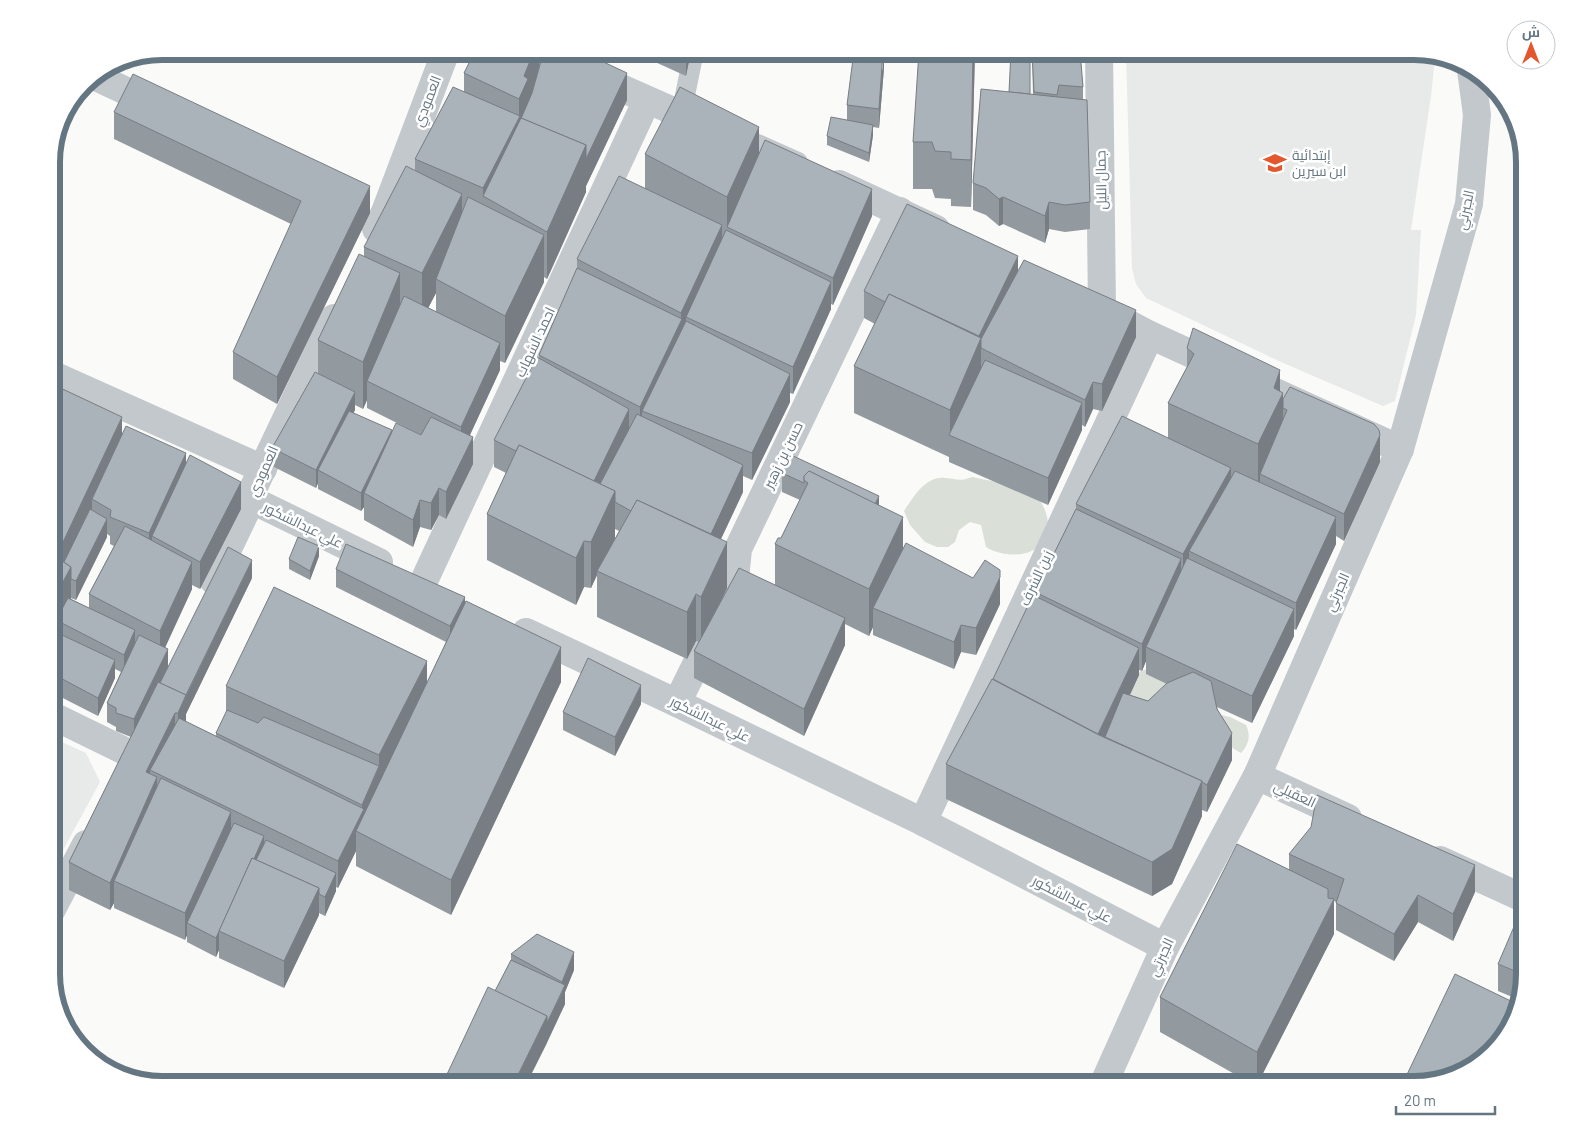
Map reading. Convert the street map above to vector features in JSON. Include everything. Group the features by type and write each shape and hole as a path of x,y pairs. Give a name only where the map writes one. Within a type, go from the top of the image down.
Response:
{"street":[{"name":"العمودي","path":"368,247 376,208 442,60"},
{"name":"جمال الليل","path":"1099,60 1102,310"},
{"path":"575,68 900,211 961,241"},
{"name":"الجبرتي","path":"1107,1076 1166,947 1256,776 1400,449 1469,204 1477,115 1472,79"},
{"path":"102,80 182,117"},
{"name":"احمد الشهاب","path":"423,583 648,100"},
{"name":"حسن بن زهير","path":"677,703 734,588 738,549 900,211"},
{"path":"1076,297 1150,335 1400,449"},
{"name":"العمودي","path":"202,604 248,507 263,468 343,300"},
{"name":"زين الشرف","path":"923,822 1150,335"},
{"path":"60,378 263,468"},
{"name":"علي عبدالشكور","path":"250,499 449,596"},
{"name":"علي عبدالشكور","path":"502,620 923,822 1166,947"},
{"path":"60,720 126,765 144,728"},
{"name":"العقيلي","path":"1256,776 1373,829"},
{"path":"60,896 96,826"},
{"path":"1418,850 1516,894"}],"lane":[{"path":"681,115 692,60"}],"shaded area":[{"name":"إبتدائية ابن سيرين","path":"1126,60 1414,60 1435,62 1411,230 1421,230 1416,315 1395,401 1383,406 1281,362 1146,298 1136,284 1132,268"},
{"path":"972,477 1016,486 1035,494 1043,506 1048,520 1046,535 1038,547 1024,553 1000,553 986,547 981,525 970,522 959,530 955,542 948,547 937,547 925,542 910,525 904,511 921,488 932,480 945,478 961,480"},
{"path":"1157,665 1186,697 1138,720 1121,684 1139,672"},
{"path":"1216,714 1230,717 1246,725 1248,740 1241,753 1230,746 1223,737"},
{"path":"60,741 86,753 100,782 60,855"}],"building":[{"path":"470,60 530,60 524,76 528,79 519,99 464,73"},
{"path":"541,60 599,60 627,73 586,159 586,145 521,118 532,93"},
{"path":"853,60 882,60 879,109 847,105"},
{"path":"918,60 973,60 971,160 951,159 951,152 935,151 932,142 913,142"},
{"path":"1011,60 1030,60 1030,94 1009,92"},
{"path":"1032,60 1081,60 1083,87 1059,85 1057,95 1034,92"},
{"path":"133,74 370,186 277,377 233,352 301,201 114,112"},
{"path":"453,87 520,116 483,188 415,159"},
{"path":"680,87 759,127 727,197 645,154"},
{"path":"981,89 1087,100 1090,202 1065,205 1049,202 1045,216 1003,197 999,199 986,188 973,183"},
{"path":"831,117 873,125 869,153 827,136"},
{"path":"521,118 586,145 547,232 483,196"},
{"path":"765,140 872,189 833,278 727,227"},
{"path":"406,166 462,194 422,273 364,247"},
{"path":"619,176 722,225 681,313 577,259"},
{"path":"468,197 544,235 505,316 436,279"},
{"path":"907,204 1018,256 979,336 889,294 885,302 864,291"},
{"path":"726,230 831,282 793,367 686,317"},
{"path":"359,254 400,273 363,362 318,340"},
{"path":"1024,260 1136,310 1102,384 1093,382 1085,400 981,348 981,339"},
{"path":"577,268 682,319 640,407 539,355"},
{"path":"889,294 981,338 950,410 854,366"},
{"path":"404,296 500,343 461,427 367,381"},
{"path":"686,321 790,374 752,453 642,411"},
{"path":"1193,328 1280,370 1274,388 1283,393 1258,444 1168,403 1194,354 1187,348"},
{"path":"537,357 629,409 594,481 519,445 516,451 494,440"},
{"path":"985,360 1082,403 1048,478 949,435"},
{"path":"315,372 355,392 316,470 272,448"},
{"path":"1290,387 1374,424 1379,430 1380,435 1344,514 1260,474 1287,410 1283,408 1283,399"},
{"path":"60,388 122,417 60,549"},
{"path":"349,411 392,430 361,493 318,470"},
{"path":"637,414 743,465 711,534 637,500 631,511 615,502 615,491 600,484"},
{"path":"1122,416 1231,468 1183,554 1076,504"},
{"path":"431,417 473,437 446,492 439,488 431,503 420,500 413,520 364,493 396,423 421,435"},
{"path":"126,426 186,453 149,533 110,517 111,510 92,499"},
{"path":"519,445 615,491 591,542 584,541 576,558 487,514"},
{"path":"789,454 879,496 875,504 809,471 804,476 804,483 782,473"},
{"path":"190,455 241,482 200,562 152,536"},
{"path":"809,471 903,517 869,589 775,544 778,538 781,538 808,483 804,480 804,476"},
{"path":"1235,471 1336,517 1296,603 1189,551"},
{"path":"637,500 727,542 701,597 696,594 687,612 597,571"},
{"path":"90,509 107,519 76,581 71,579 71,567 64,562"},
{"path":"1076,509 1181,559 1142,644 1035,592"},
{"path":"125,526 192,562 160,631 89,594"},
{"path":"298,537 319,546 310,571 289,559"},
{"path":"906,543 973,578 985,560 1000,570 1000,577 976,628 961,625 954,642 873,608"},
{"path":"346,544 465,597 450,626 336,569"},
{"path":"228,547 252,560 186,695 160,683"},
{"path":"1187,558 1294,609 1252,696 1146,647"},
{"path":"60,560 71,567 60,587"},
{"path":"739,568 845,618 804,709 694,651"},
{"path":"274,587 427,661 379,755 226,686"},
{"path":"1033,595 1139,648 1098,734 993,679"},
{"path":"68,598 135,630 124,655 60,622 60,613"},
{"path":"466,601 561,647 451,880 356,831"},
{"path":"62,635 115,660 98,698 60,678 60,639"},
{"path":"139,635 168,649 134,719 116,713 116,708 107,703"},
{"path":"588,658 641,685 615,737 563,712"},
{"path":"1193,672 1211,681 1217,709 1232,733 1207,785 1105,737 1123,693 1148,701 1167,683"},
{"path":"992,679 1099,735 1202,781 1172,849 1152,862 946,764"},
{"path":"158,682 186,695 146,772 157,777 110,883 69,862"},
{"path":"227,710 258,723 264,717 379,766 362,805 216,733"},
{"path":"179,718 364,809 338,861 150,770"},
{"path":"161,778 231,812 185,913 114,881"},
{"path":"1317,795 1475,865 1453,914 1418,895 1394,934 1336,903 1344,879 1289,854 1311,827"},
{"path":"234,823 264,836 216,938 187,923"},
{"path":"266,840 336,873 325,897 319,894 319,888 256,860"},
{"path":"1237,844 1328,889 1328,898 1334,899 1257,1052 1160,997"},
{"path":"252,858 319,888 284,961 219,931"},
{"path":"1516,922 1516,971 1498,964"},
{"path":"537,934 574,952 562,982 511,954"},
{"path":"511,960 565,985 547,1023 547,1016 495,991"},
{"path":"1455,974 1513,1002 1495,1036 1471,1059 1447,1071 1421,1076 1406,1076"},
{"path":"488,987 547,1016 517,1076 446,1076"}],"place":[{"name":"إبتدائية ابن سيرين","path":"1275,163"}]}
